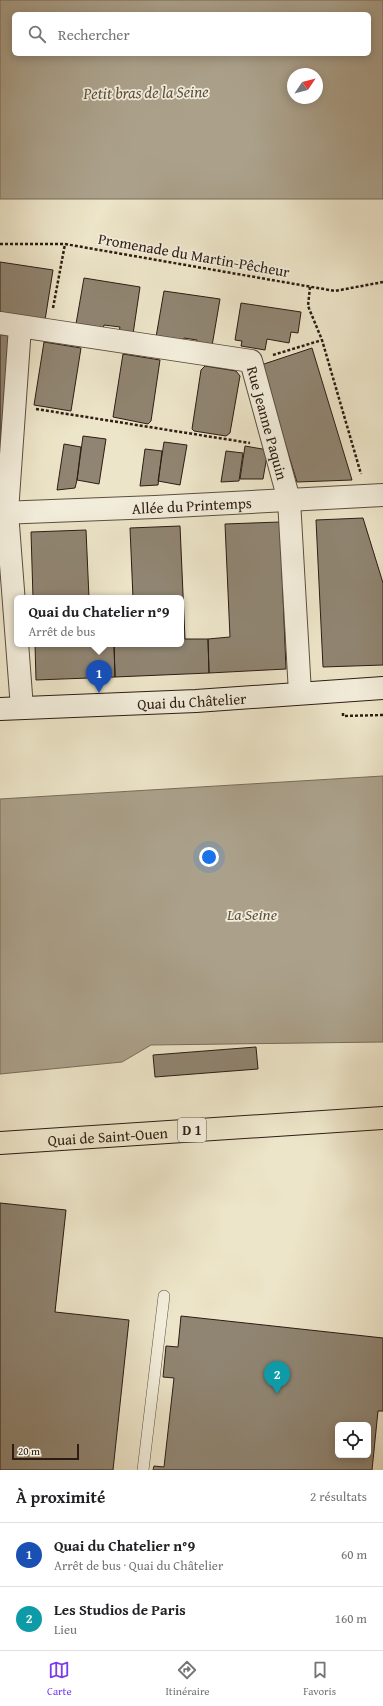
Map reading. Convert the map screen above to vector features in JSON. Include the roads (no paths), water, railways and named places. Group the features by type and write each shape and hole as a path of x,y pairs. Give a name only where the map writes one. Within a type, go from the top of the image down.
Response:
{"main road":[{"name":"Quai de Saint-Ouen","path":"0,1143 383,1118"}],"street":[{"name":"Rue Jeanne Paquin","path":"14,621 4,512 14,406 10,325 251,361 289,500 300,693"},
{"name":"Allée du Printemps","path":"4,512 155,507 376,496"},
{"name":"Rue Jeanne Paquin","path":"16,647 22,708"},
{"name":"Quai du Châtelier","path":"0,709 196,700 383,688"}],"lane":[{"path":"143,1470 164,1296"}],"water":[{"name":"Petit bras de la Seine","path":"0,0 383,0 383,199 0,199"},
{"name":"La Seine","path":"383,776 383,1042 151,1045 122,1062 0,1074 0,799"}],"place":[{"name":"Quai du Chatelier n°9","path":"99,693"},
{"name":"Les Studios de Paris","path":"277,1394"}]}
